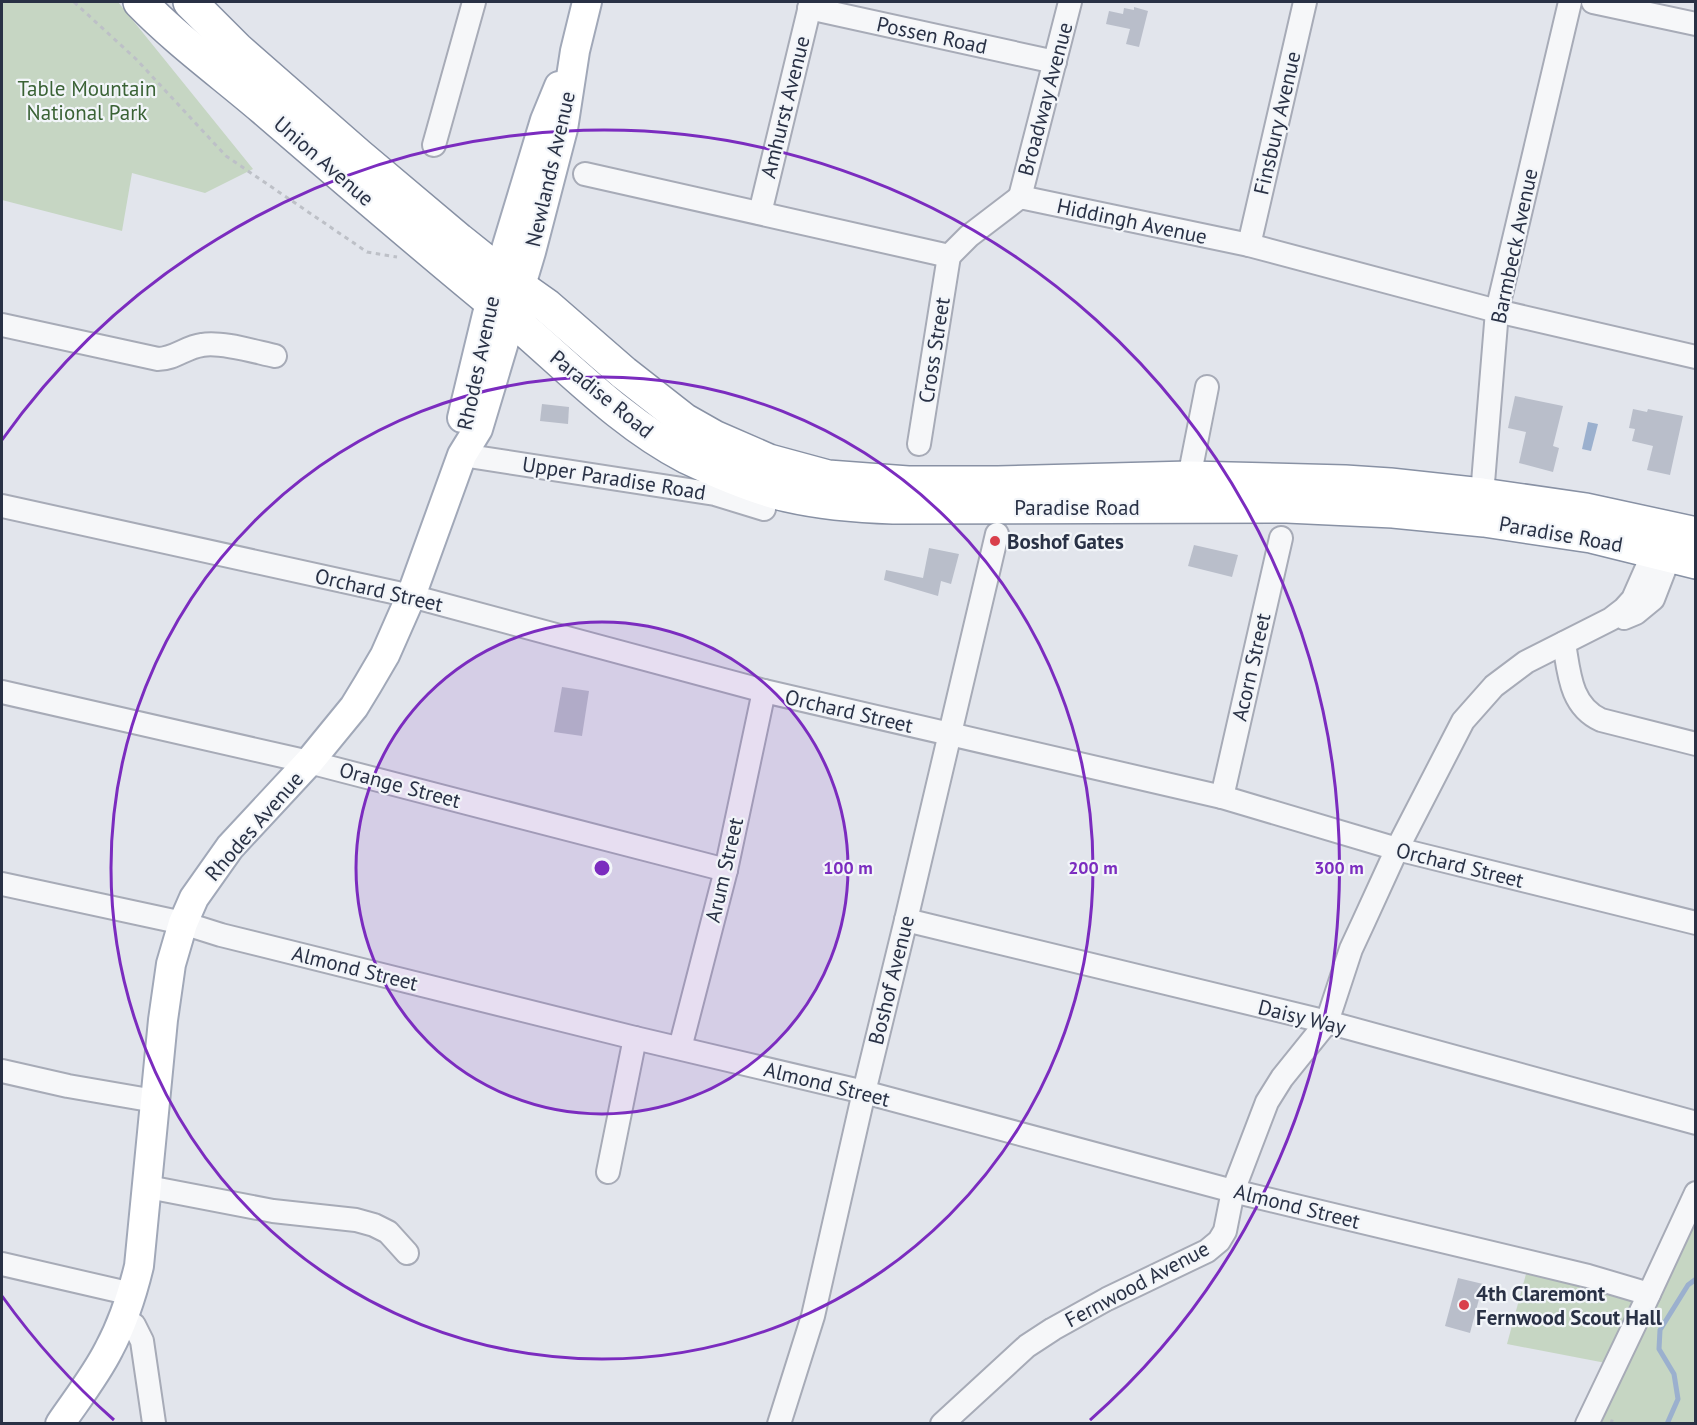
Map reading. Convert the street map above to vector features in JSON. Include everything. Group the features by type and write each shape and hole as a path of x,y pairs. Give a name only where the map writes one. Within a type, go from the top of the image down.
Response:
{"highway":[{"name":"Union Avenue","path":"140,2 184,42 505,294"},
{"name":"Union Avenue","path":"190,2 237,49 358,154 505,294"},
{"name":"Paradise Road","path":"505,294 547,306 624,373 684,420 714,437 769,461 828,477 916,483 1190,478 1390,484 1586,510 1676,543"},
{"name":"Paradise Road","path":"505,294 612,406 649,435 685,456 712,468 761,488 787,495 844,505 893,507 1287,506 1393,511 1484,520 1591,536 1676,543"}],"main road":[{"name":"Newlands Avenue","path":"505,294 544,120 574,51 587,2"},
{"name":"Rhodes Avenue","path":"60,1424 109,1351 128,1306 139,1266 165,1002 171,964 183,923 194,898 230,846 309,762 359,700 385,655 411,596 462,455 478,429 505,294"}],"street":[{"path":"434,145 474,2"},
{"name":"Broadway Avenue","path":"1020,197 1070,2"},
{"name":"Finsbury Avenue","path":"1249,245 1305,2"},
{"name":"Barmbeck Avenue","path":"1482,495 1497,311 1570,2"},
{"path":"1593,2 1695,24"},
{"name":"Possen Road","path":"810,5 1055,62"},
{"name":"Amhurst Avenue","path":"759,213 810,5"},
{"path":"585,174 949,256 969,236 1020,197"},
{"name":"Hiddingh Avenue","path":"1020,197 1249,245 1497,311 1695,357"},
{"name":"Cross Street","path":"919,444 949,256"},
{"path":"2,325 158,359 167,359 194,346 213,344 275,356"},
{"path":"1190,478 1207,387"},
{"name":"Upper Paradise Road","path":"462,455 715,494 764,509"},
{"name":"Orchard Street","path":"2,506 411,596 764,691 1222,797 1397,849 1695,923"},
{"name":"Boshof Avenue","path":"779,1424 813,1316 948,734 997,534"},
{"name":"Acorn Street","path":"1222,797 1281,538"},
{"name":"Fernwood Avenue","path":"942,1424 1027,1347 1053,1329 1107,1299 1187,1261 1219,1241 1225,1232 1233,1191 1267,1102 1282,1078 1327,1022 1351,949 1397,849 1463,721 1494,687 1526,662 1611,619 1630,616 1648,604 1653,599 1676,543"},
{"path":"1564,643 1574,692 1586,710 1601,720 1695,744"},
{"name":"Arum Street","path":"680,1048 726,870 764,691"},
{"name":"Orange Street","path":"2,692 309,762 726,870"},
{"name":"Almond Street","path":"2,884 183,923 221,935 635,1038 864,1092 1233,1191 1588,1276 1649,1294"},
{"name":"Daisy Way","path":"906,920 1327,1022 1695,1123"},
{"path":"608,1172 635,1038"},
{"path":"2,1071 68,1086 155,1101"},
{"path":"148,1187 273,1211 357,1220 388,1232 406,1253"},
{"path":"1587,1424 1695,1193"},
{"path":"2,1264 128,1306 142,1341 154,1423"}],"path":[{"path":"74,2 136,59 226,156 367,252 406,258"}],"green space":[{"name":"Table Mountain National Park","path":"2,2 118,2 253,169 205,193 132,173 122,231 2,200"},
{"path":"1695,1207 1695,1423 1590,1424"},
{"path":"1526,1274 1588,1285 1639,1299 1611,1364 1507,1344"}],"water":[{"path":"1588,422 1598,424 1591,451 1582,449"}],"building":[{"path":"1134,7 1148,11 1139,47 1126,44 1130,29 1106,24 1109,11 1123,14 1124,8 1134,10"},
{"path":"1515,396 1563,406 1553,446 1559,448 1553,472 1519,463 1526,432 1508,428"},
{"path":"542,404 569,407 568,424 540,421"},
{"path":"1633,409 1647,412 1648,409 1683,416 1670,475 1647,470 1653,446 1632,441 1635,429 1629,428"},
{"path":"1194,545 1238,555 1232,577 1188,566"},
{"path":"929,548 959,554 951,584 941,581 938,596 884,580 886,570 923,578"},
{"path":"562,687 589,691 582,736 554,732"},
{"name":"4th Claremont Fernwood Scout Hall","path":"1458,1278 1483,1284 1470,1333 1445,1326"}],"waterway":[{"path":"1667,1424 1678,1399 1674,1374 1659,1349 1660,1330 1688,1285 1696,1279"}],"place":[{"name":"Boshof Gates","path":"995,541"},
{"name":"4th Claremont Fernwood Scout Hall","path":"1464,1305"}]}
